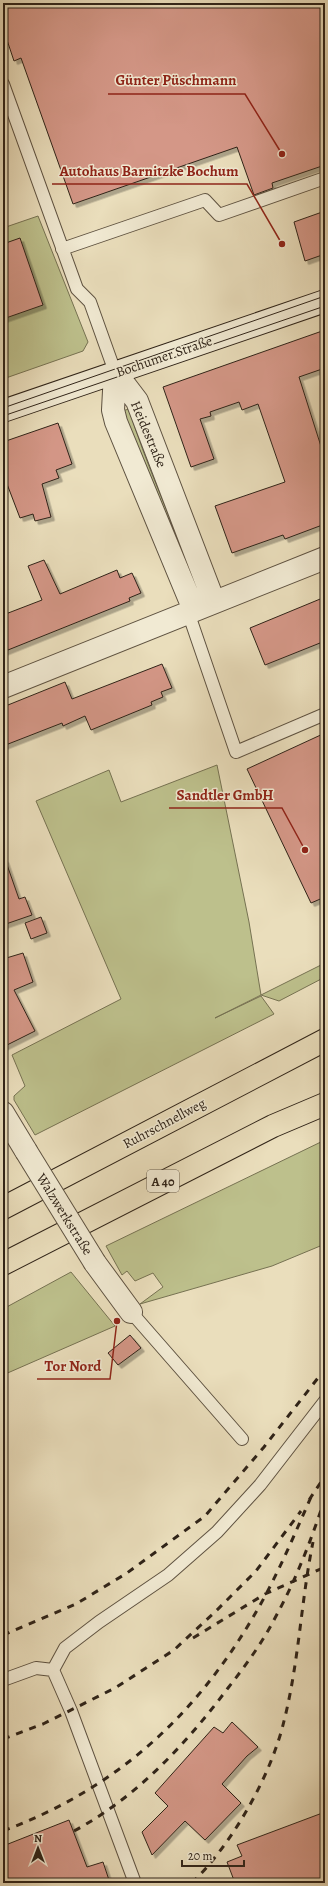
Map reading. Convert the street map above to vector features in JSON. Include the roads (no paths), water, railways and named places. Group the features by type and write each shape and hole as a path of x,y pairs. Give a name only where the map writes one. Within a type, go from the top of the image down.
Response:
{"highway":[{"name":"Ruhrschnellweg","path":"3,1208 325,1040"},
{"name":"A 40","path":"3,1264 273,1126 325,1104"}],"street":[{"name":"Bochumer Straße","path":"3,411 325,301"},
{"name":"Heidestraße","path":"115,372 137,402 214,602"},
{"name":"Heidestraße","path":"115,372 113,410 116,422 191,611"},
{"path":"3,687 325,558"},
{"name":"Walzwerkstraße","path":"4,1118 26,1151 95,1264 131,1312"}],"lane":[{"path":"3,84 77,289 90,302 115,372"},
{"path":"62,249 205,200 218,215 325,178"},
{"path":"191,611 236,752 325,714"},
{"path":"131,1312 242,1439"},
{"path":"53,1670 65,1648 99,1622 168,1576 217,1532 260,1485 325,1401"},
{"path":"3,1680 36,1668 53,1670"},
{"path":"53,1670 71,1711 135,1883"}],"tram line":[{"path":"3,408 325,296"},
{"path":"3,416 325,306"}],"railway":[{"path":"3,1635 76,1604 127,1573 205,1516 264,1447 325,1369"},
{"path":"309,1500 325,1476"},
{"path":"3,1831 43,1814 80,1795 114,1773 146,1748 176,1720 203,1689 229,1655 252,1619 276,1575 311,1497"},
{"path":"74,1831 119,1802 159,1768 212,1709 241,1671 265,1636 290,1589 309,1544 325,1498"},
{"path":"3,1739 43,1724 115,1688 174,1650 256,1571 301,1511"},
{"path":"192,1883 221,1849 248,1808 260,1786 278,1742 289,1699 297,1654 313,1542"},
{"path":"193,1638 265,1594 325,1567"}],"place":[{"name":"Günter Püschmann","path":"282,154"},
{"name":"Autohaus Barnitzke Bochum","path":"282,244"},
{"name":"Sandtler GmbH","path":"305,850"},
{"name":"Tor Nord","path":"117,1321"}]}
